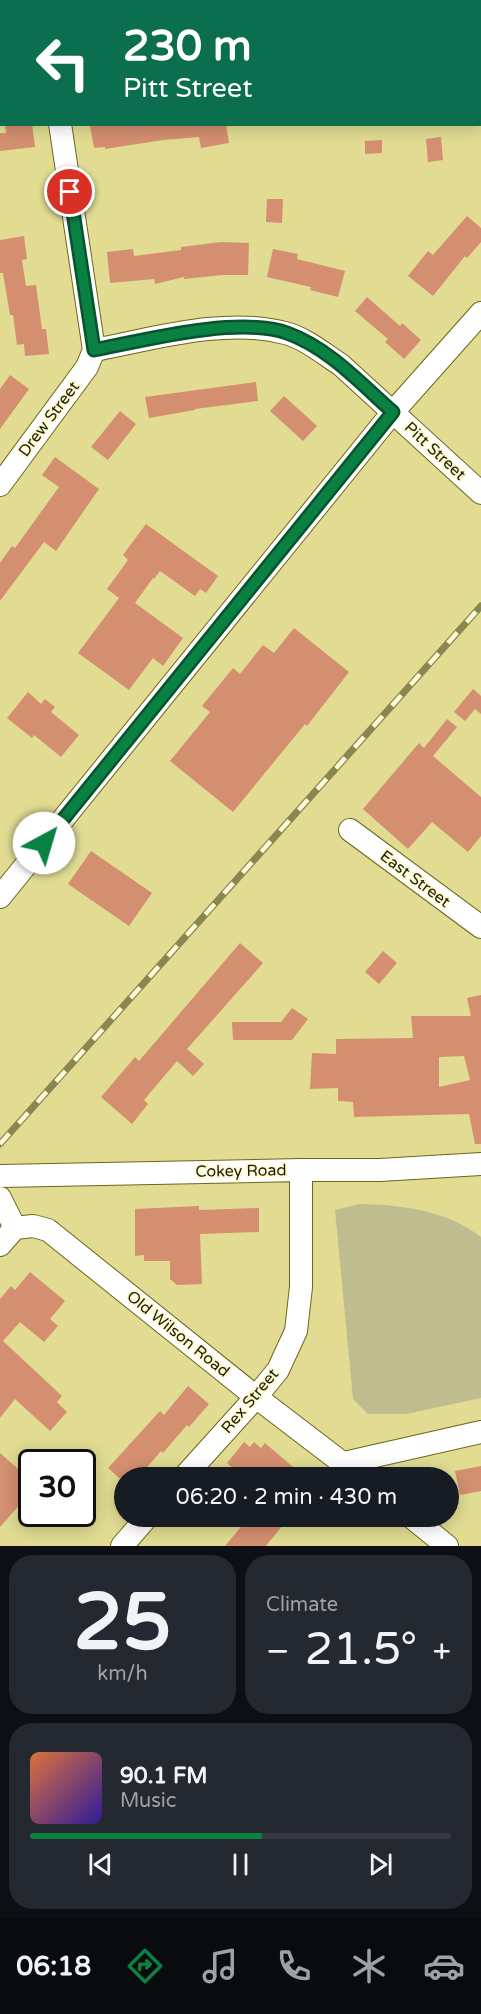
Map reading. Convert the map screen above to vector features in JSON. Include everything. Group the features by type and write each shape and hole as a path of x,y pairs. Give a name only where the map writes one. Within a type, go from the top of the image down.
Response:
{"street":[{"path":"60,126 94,350"},
{"path":"0,897 393,412 481,313"},
{"name":"Pitt Street","path":"94,350 193,331 256,327 287,333 341,365 481,493"},
{"name":"Drew Street","path":"0,485 87,367 94,350"},
{"name":"East Street","path":"350,830 481,927"},
{"name":"Cokey Road","path":"0,1176 348,1171 481,1164"},
{"name":"Rex Street","path":"193,1467 278,1370 296,1331 301,1287 301,1170"},
{"path":"0,1198 15,1227 0,1245"},
{"name":"Old Wilson Road","path":"15,1227 33,1226 48,1230 256,1397 349,1467"},
{"path":"363,1467 481,1432"},
{"path":"122,1546 138,1527"},
{"path":"424,1527 447,1546"}],"shaded area":[{"path":"359,1204 407,1208 438,1215 481,1237 481,1398 406,1414 368,1414 353,1399 335,1210"}],"building":[{"path":"5,126 32,126 35,147 0,151 0,133 6,133"},
{"path":"90,126 226,126 229,143 201,148 199,137 105,149 105,147 94,148"},
{"path":"441,137 443,160 428,162 426,139"},
{"path":"382,140 382,153 365,154 365,141"},
{"path":"267,199 283,199 282,223 266,222"},
{"path":"467,216 481,228 481,242 467,258 465,256 433,296 408,276 428,251 433,255"},
{"path":"24,236 27,259 22,260 26,286 36,285 42,329 46,329 49,354 25,356 24,344 17,345 13,315 10,315 3,273 0,273 0,240"},
{"path":"221,242 249,243 248,275 184,279 184,277 155,284 154,279 110,283 107,252 133,249 134,256"},
{"path":"273,249 298,254 297,259 345,271 338,297 310,290 311,287 267,277"},
{"path":"367,297 400,326 402,323 421,340 404,359 385,342 388,339 355,311"},
{"path":"10,375 29,389 0,429 0,389"},
{"path":"256,382 258,401 195,409 149,418 145,397"},
{"path":"284,396 317,426 303,441 270,411"},
{"path":"120,411 136,424 108,460 91,447"},
{"path":"55,457 99,489 56,551 44,542 0,601 0,563 12,546 15,548 59,487 42,475"},
{"path":"146,524 218,576 206,593 200,589 195,596 160,571 153,578 135,603 183,638 163,666 153,658 129,690 78,653 119,598 107,589 128,560 123,555"},
{"path":"294,628 349,672 307,726 305,724 233,812 170,761 210,712 202,706 233,668 240,674 263,645 274,653"},
{"path":"473,689 481,696 481,714 475,709 465,721 454,712"},
{"path":"28,692 41,704 45,699 55,707 51,712 79,735 61,757 34,735 32,738 7,718"},
{"path":"447,719 457,727 433,756 481,797 481,836 468,852 432,822 408,849 363,809 419,743 424,748"},
{"path":"91,851 152,893 129,926 68,884"},
{"path":"240,943 263,963 187,1049 204,1064 193,1076 177,1061 144,1100 148,1104 132,1124 101,1097 135,1057 139,1061"},
{"path":"383,951 397,963 379,984 365,972"},
{"path":"481,995 481,1144 475,1144 469,1114 354,1117 353,1102 338,1101 338,1088 310,1089 312,1053 336,1054 336,1039 413,1038 411,1016 471,1016 467,998","holes":["464,1056 470,1080 439,1087 439,1057"]},
{"path":"292,1008 308,1019 292,1040 233,1040 232,1022 281,1022"},
{"path":"199,1206 199,1210 259,1208 259,1232 200,1234 202,1284 177,1285 170,1279 170,1261 144,1261 144,1255 135,1256 135,1209"},
{"path":"30,1272 65,1301 50,1319 58,1326 44,1342 20,1322 3,1341 62,1396 57,1402 67,1412 50,1431 15,1399 0,1418 0,1299 11,1286 15,1290"},
{"path":"188,1386 209,1404 147,1467 114,1467 114,1473 108,1468 160,1411 164,1415"},
{"path":"244,1442 250,1447 254,1442 261,1448 265,1443 293,1467 232,1467 227,1463"},
{"path":"0,1453 18,1469 18,1507 0,1527"},
{"path":"481,1466 481,1491 460,1495 459,1470"},
{"path":"241,1527 281,1527 266,1546 225,1546"}],"railway":[{"path":"0,1144 481,606"}],"route":[{"path":"44,843 393,412 341,365 287,333 256,327 193,331 94,350 70,192"}]}
